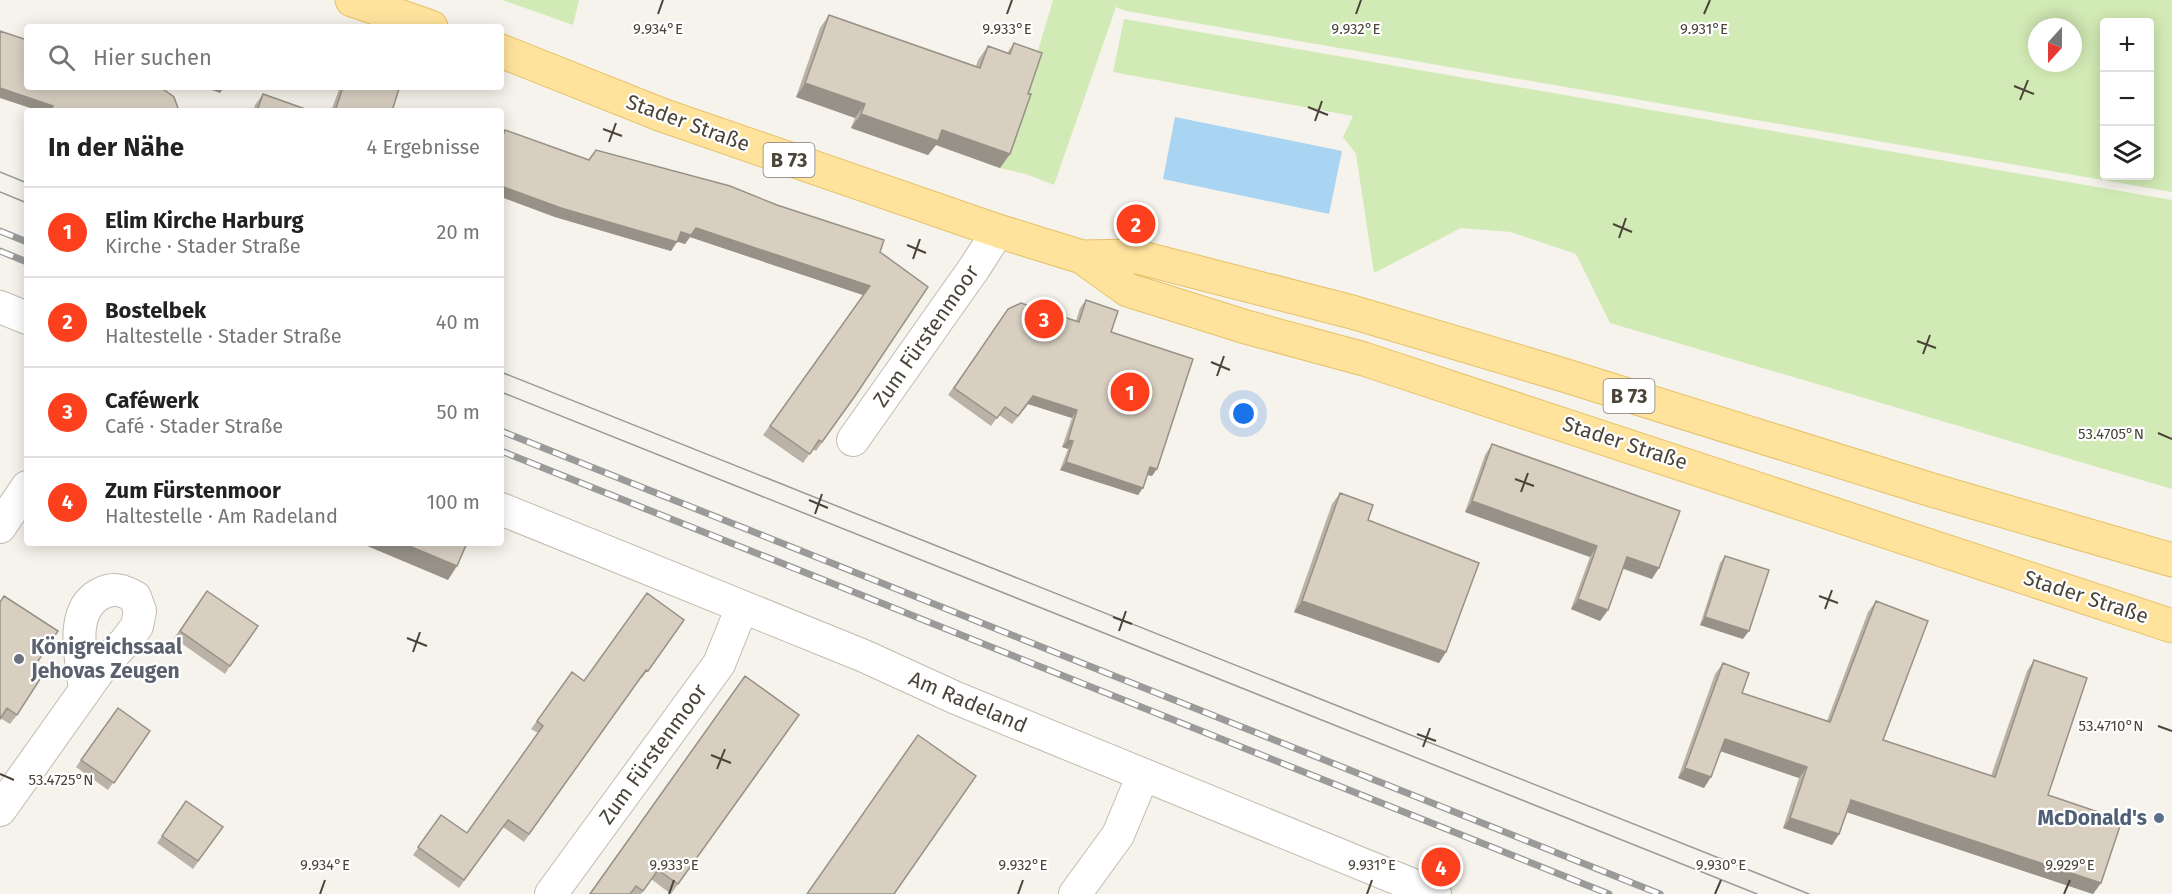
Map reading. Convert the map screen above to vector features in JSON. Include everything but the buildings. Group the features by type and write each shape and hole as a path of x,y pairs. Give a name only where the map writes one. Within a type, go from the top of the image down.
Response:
{"main road":[{"path":"352,0 422,24"},
{"name":"Stader Straße","path":"504,52 662,115 998,231 1082,256 1134,256 1352,312 1535,366 1932,490 2172,560"},
{"name":"Stader Straße","path":"1082,256 1128,290 1246,327 1364,358 2172,626"}],"street":[{"name":"Zum Fürstenmoor","path":"853,440 998,231"},
{"path":"0,307 24,317"},
{"path":"0,527 24,491"},
{"name":"Am Radeland","path":"504,509 864,656 956,698 1143,776 1435,894"},
{"name":"Zum Fürstenmoor","path":"551,894 718,664 742,607"},
{"path":"0,810 85,690"},
{"path":"1075,894 1118,835 1143,776"}],"green space":[{"path":"502,0 579,0 573,25"},
{"path":"1053,0 2172,0 2172,192 2103,180 2154,180 2154,18 2100,18 2100,180 1126,11 1116,7 1054,185 1026,174 1000,168 1021,108"},
{"path":"1124,19 2172,200 2172,489 1610,323 1576,254 1511,232 1461,228 1374,273 1356,154 1343,137 1353,116 1113,72"}],"water":[{"path":"1175,117 1342,151 1329,214 1163,179"}],"tram line":[{"path":"0,172 24,182"},
{"path":"0,192 24,202"},
{"path":"504,373 1809,894"},
{"path":"504,393 1757,894"}],"railway":[{"path":"0,231 24,241"},
{"path":"0,251 24,261"},
{"path":"504,432 1660,894"},
{"path":"504,452 1609,894"}],"place":[{"name":"Bostelbek","path":"1136,224"},
{"name":"Caféwerk","path":"1044,319"},
{"name":"Elim Kirche Harburg","path":"1130,392"},
{"name":"Königreichssaal Jehovas Zeugen","path":"19,659"},
{"name":"McDonald's","path":"2159,818"},
{"name":"Zum Fürstenmoor","path":"1441,867"}]}
